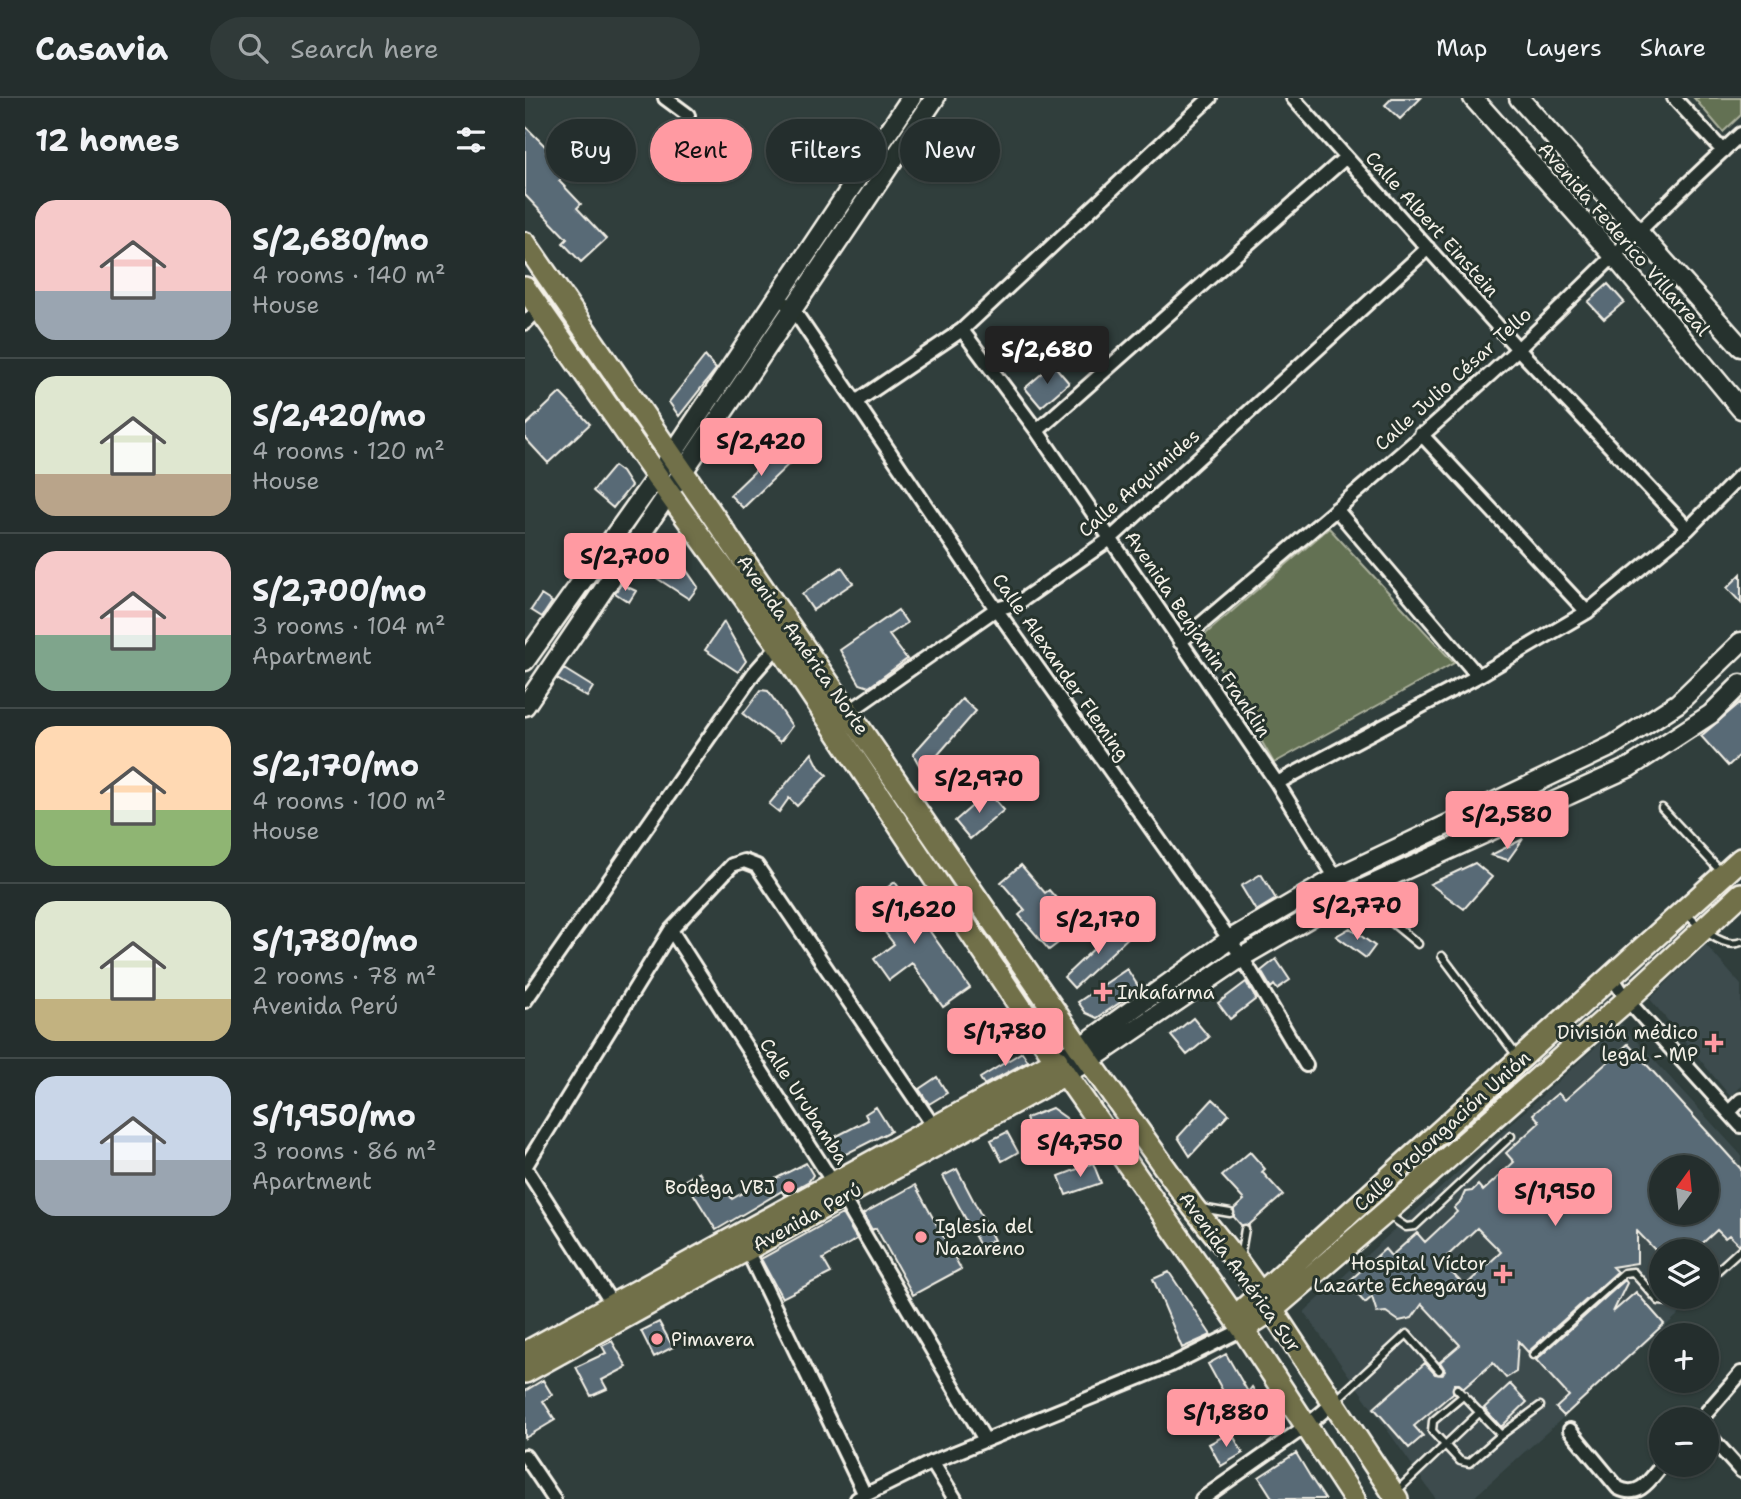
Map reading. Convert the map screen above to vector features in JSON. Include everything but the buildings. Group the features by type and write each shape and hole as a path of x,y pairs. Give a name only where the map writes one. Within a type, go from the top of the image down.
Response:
{"main road":[{"name":"Avenida América Norte","path":"525,244 678,463 1061,1067"},
{"name":"Avenida América Norte","path":"525,288 532,316 670,495 849,712 1084,1054"},
{"name":"Calle Prolongación Unión","path":"1266,1302 1312,1250 1684,911 1735,869"},
{"name":"Calle Prolongación Unión","path":"1239,1323 1385,1213 1627,999 1741,894"},
{"name":"Avenida América Sur","path":"1084,1054 1193,1207 1266,1302 1395,1497"},
{"name":"Avenida Perú","path":"525,1353 747,1250 934,1127 1061,1067"},
{"name":"Avenida Perú","path":"525,1372 617,1312 1061,1067"},
{"name":"Avenida América Sur","path":"1061,1067 1239,1323 1354,1499"}],"street":[{"path":"665,98 688,115"},
{"path":"525,706 670,495 678,463 777,297 911,98"},
{"path":"525,661 657,476 678,463 792,308 935,98"},
{"path":"857,401 962,330 1210,98"},
{"name":"Calle Albert Einstein","path":"1293,98 1518,349 1688,529"},
{"name":"Avenida Federico Villarreal","path":"1473,98 1614,256 1741,409"},
{"name":"Avenida Federico Villarreal","path":"1519,98 1741,347"},
{"path":"1674,98 1723,150"},
{"name":"Calle Julio César Tello","path":"1180,642 1518,349 1638,230 1741,135"},
{"path":"1037,431 1346,157"},
{"name":"Calle Arquimides","path":"849,712 996,609 1018,603 1110,538 1428,248"},
{"path":"800,262 817,273"},
{"name":"Calle Alexander Fleming","path":"777,297 792,308 996,609 1242,957 1306,1065"},
{"name":"Avenida Benjamin Franklin","path":"962,330 1037,431 1277,783 1336,877 1353,893"},
{"path":"1421,434 1587,612"},
{"path":"1277,783 1478,676 1587,612 1688,529 1741,475"},
{"path":"1336,509 1478,676"},
{"path":"525,1000 754,673 786,637"},
{"path":"1084,1054 1229,940 1336,877 1612,746 1678,703 1741,642"},
{"path":"1084,1054 1353,893 1630,767 1711,714 1741,684"},
{"path":"617,1312 525,1167 671,930 732,864 744,861 757,866 934,1127"},
{"name":"Calle Urubamba","path":"671,930 838,1191 985,1440"},
{"path":"1612,977 1627,999 1741,1126"},
{"name":"Avenida Perú","path":"1061,1067 1084,1054"},
{"path":"1729,1112 1741,1100"},
{"path":"747,1250 861,1497 932,1462 1171,1365 1239,1323"},
{"path":"1711,1407 1741,1373"},
{"path":"1202,1499 1306,1426 1332,1404"},
{"path":"1570,1430 1618,1488 1631,1493 1643,1488 1652,1477"},
{"path":"1719,1446 1741,1471"},
{"path":"525,1456 554,1499"},
{"path":"932,1462 955,1499"}],"lane":[{"path":"1662,808 1735,869"},
{"path":"1353,893 1418,944"},
{"path":"1684,911 1702,930 1731,944 1739,945 1741,942"},
{"path":"1443,956 1520,1060"},
{"path":"1385,1213 1406,1227 1415,1226 1511,1136"},
{"path":"1193,1207 1230,1213"},
{"path":"1239,1264 1245,1229"},
{"path":"1719,1269 1741,1250"},
{"path":"1533,1355 1623,1273 1633,1272 1649,1290"},
{"path":"1332,1404 1407,1334 1439,1370"},
{"path":"1457,1389 1501,1435"},
{"path":"1464,1395 1433,1421 1432,1431 1460,1461 1469,1462 1540,1406"},
{"path":"1395,1497 1480,1412"}],"shaded area":[{"name":"División médico legal - MP","path":"1706,945 1741,985 1741,1086 1730,1096 1650,999"},
{"name":"Hospital Víctor Lazarte Echegaray","path":"1621,1024 1741,1155 1741,1258 1719,1278 1719,1239 1649,1239 1649,1309 1685,1309 1669,1323 1649,1323 1649,1341 1472,1499 1436,1499 1304,1312"}],"green space":[{"path":"1694,98 1741,98 1741,115 1723,132"},
{"path":"1329,528 1454,663 1274,763 1202,637"}],"place":[{"name":"Inkafarma","path":"1103,992"},
{"name":"División médico legal - MP","path":"1714,1043"},
{"name":"Bodega VBJ","path":"789,1187"},
{"name":"Iglesia del Nazareno","path":"921,1237"},
{"name":"Hospital Víctor Lazarte Echegaray","path":"1503,1274"},
{"name":"Pimavera","path":"657,1339"}]}
